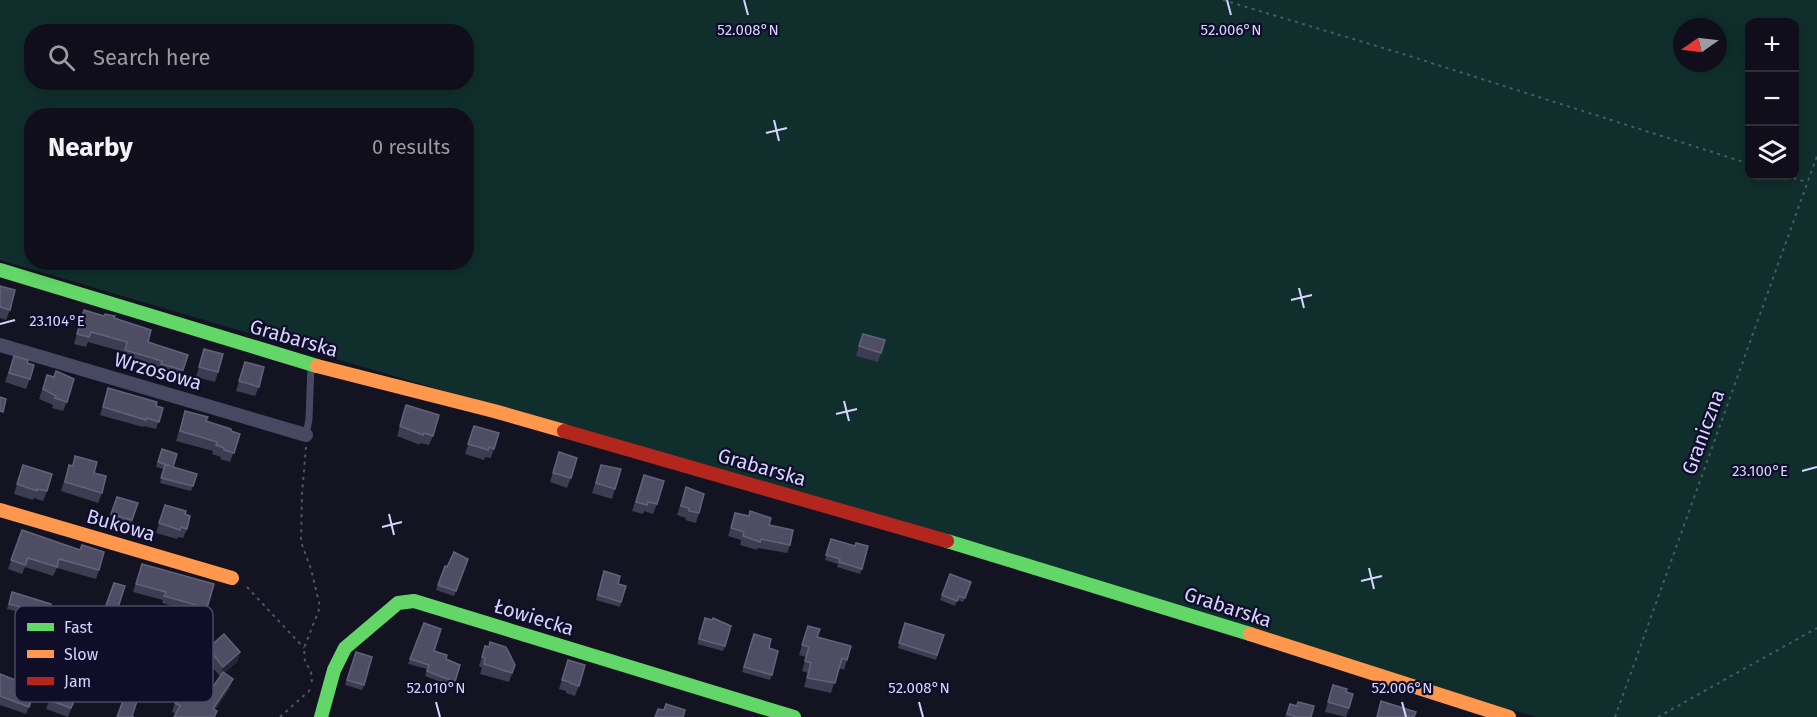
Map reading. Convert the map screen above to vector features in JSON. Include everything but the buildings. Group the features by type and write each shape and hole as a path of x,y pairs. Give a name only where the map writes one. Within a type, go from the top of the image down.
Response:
{"street":[{"name":"Grabarska","path":"0,270 311,364 494,411 905,528 1132,597 1509,717"},
{"name":"Wrzosowa","path":"0,345 306,435"},
{"name":"Bukowa","path":"0,510 232,578"},
{"name":"Łowiecka","path":"321,717 334,670 345,648 398,603 414,601 794,717"}],"lane":[{"path":"306,435 309,419 311,364"}],"path":[{"path":"1223,0 1403,54 1745,163"},
{"name":"Graniczna","path":"1615,717 1817,156"},
{"path":"1799,180 1807,182"},
{"path":"280,717 309,691 312,684 311,671 305,662 304,648 320,607 302,542 306,435"},
{"path":"232,578 237,576 304,648"},
{"path":"1658,717 1817,628"}],"green space":[{"path":"0,0 1817,0 1817,717 1536,717 890,522 34,270 474,270 474,108 24,108 24,267 0,260"}],"traffic: fast":[{"path":"0,270 317,366"},
{"path":"947,541 1250,634"},
{"path":"321,717 334,670 345,648 398,603 414,601 794,717"}],"traffic: slow":[{"path":"317,366 564,431"},
{"path":"0,510 232,578"},
{"path":"1250,634 1509,717"}],"traffic: jam":[{"path":"564,431 947,541"}]}
